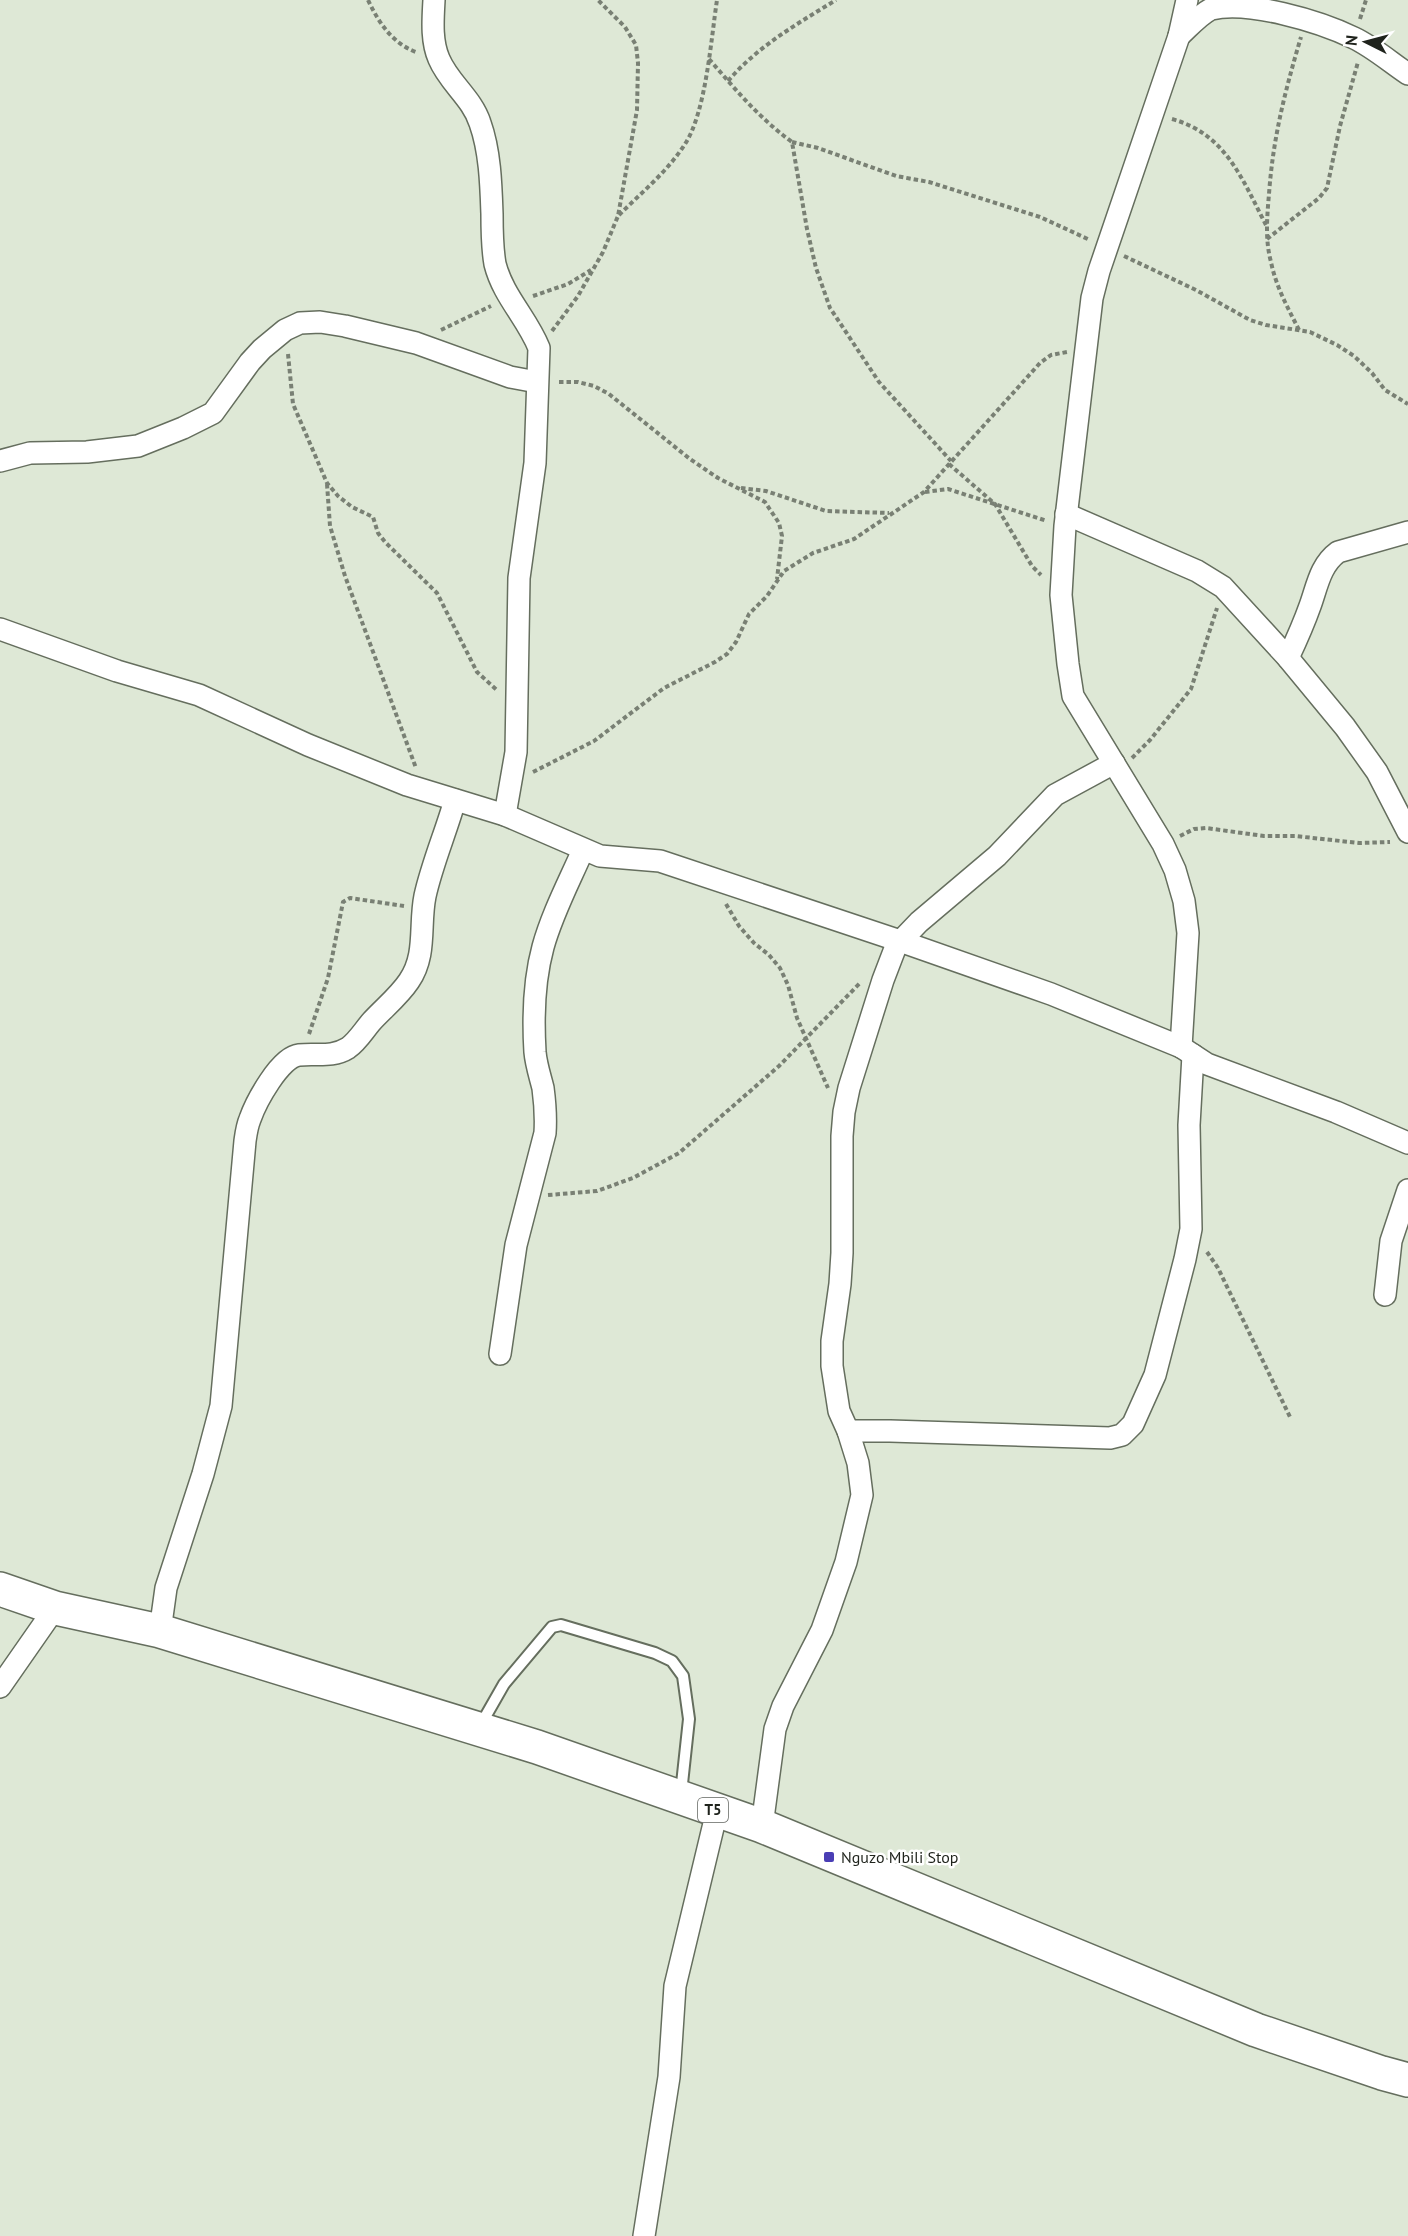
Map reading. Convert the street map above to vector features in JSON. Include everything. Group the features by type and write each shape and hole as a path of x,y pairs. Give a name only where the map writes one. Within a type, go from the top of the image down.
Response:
{"highway":[{"name":"T5","path":"0,1589 55,1608 160,1631 537,1747 762,1826 1256,2030 1408,2080"}],"street":[{"path":"434,0 433,33 439,60 472,104 481,124 492,185 492,239 495,263 508,297 539,348 535,463 519,578 516,752 505,815"},
{"path":"848,1431 1093,1438 1110,1438 1122,1434 1132,1424 1155,1376 1191,1229 1187,1051 1188,933 1184,901 1175,870 1163,844 1073,696 1061,595 1065,520 1092,298 1179,36 1187,0"},
{"path":"1179,36 1210,10 1224,2 1247,4 1306,19 1354,38 1408,74"},
{"path":"0,461 30,453 87,452 138,447 183,429 213,413 250,362 285,330 300,323 320,322 416,343 510,377 537,382"},
{"path":"1065,520 1197,572 1223,587 1288,658 1362,750 1377,772 1402,837"},
{"path":"1288,658 1321,573 1330,558 1338,552 1408,532"},
{"path":"0,629 117,671 199,695 308,745 424,790 505,815 600,856 660,861 1051,994 1187,1051 1207,1064 1336,1112 1408,1143"},
{"path":"762,1826 776,1729 783,1706 822,1630 846,1563 862,1495 858,1463 848,1431 838,1411 832,1366 832,1341 842,1253 844,1112 849,1088 877,1001 896,946 919,922 997,855 1055,795 1067,786 1117,767"},
{"path":"160,1631 166,1588 197,1494 221,1406 231,1276 249,1122 261,1096 279,1070 297,1055 319,1056 347,1048 396,998 411,978 423,939 423,906 429,880 455,800"},
{"path":"500,1354 516,1245 542,1148 546,1117 535,1053 539,965 552,921 583,850"},
{"path":"1385,1295 1391,1240 1408,1190"},
{"path":"0,1687 55,1608"},
{"path":"645,2236 669,2077 675,1986 717,1811"}],"lane":[{"path":"478,1729 504,1684 545,1632 552,1627 561,1625 655,1653 672,1661 682,1676 690,1719 681,1798"}],"path":[{"path":"369,0 390,36 407,48 439,60"},
{"path":"539,348 578,296 603,252 618,216 637,110 636,45 626,27 598,0"},
{"path":"618,216 677,156 687,142 702,94 717,0"},
{"path":"728,81 744,63 771,41 836,0"},
{"path":"1299,330 1276,282 1266,226 1272,161 1283,97 1306,19"},
{"path":"1267,240 1319,198 1327,188 1340,126 1363,44"},
{"path":"709,59 764,120 792,142 818,148 896,176 929,182 1029,214 1196,290 1250,320 1310,332 1354,356 1372,373 1385,390 1408,404"},
{"path":"1153,114 1175,119 1202,130 1219,145 1236,168 1266,226"},
{"path":"792,142 809,239 830,308 879,382 950,462 995,504 1032,566 1061,595"},
{"path":"416,343 508,297 530,297 547,292 568,284 592,270"},
{"path":"285,330 294,404 301,427 327,483 352,507 373,517 378,533 437,593 477,672 518,708"},
{"path":"511,782 594,741 664,688 716,662 727,654 736,642 749,614 767,596 784,571 813,553 854,538 924,492 1040,363 1051,355 1065,352 1084,353"},
{"path":"537,382 578,382 594,386 609,394 690,459 718,478 765,502 779,523 782,536 777,580"},
{"path":"327,483 330,526 345,576 424,790"},
{"path":"739,488 765,491 826,511 890,513"},
{"path":"924,492 948,489 995,504 1065,520"},
{"path":"1117,767 1150,740 1191,689 1223,587"},
{"path":"1163,844 1194,829 1206,828 1264,836 1294,836 1359,843 1402,837"},
{"path":"715,879 727,907 739,926 780,968 805,1039 821,1076 844,1112"},
{"path":"297,1055 303,1048 328,978 343,903 350,898 397,906 423,906"},
{"path":"529,1196 597,1191 633,1178 679,1154 779,1066 861,981"},
{"path":"1191,1229 1218,1268 1291,1419"}],"place":[{"name":"Nguzo Mbili Stop","path":"829,1857"}]}
